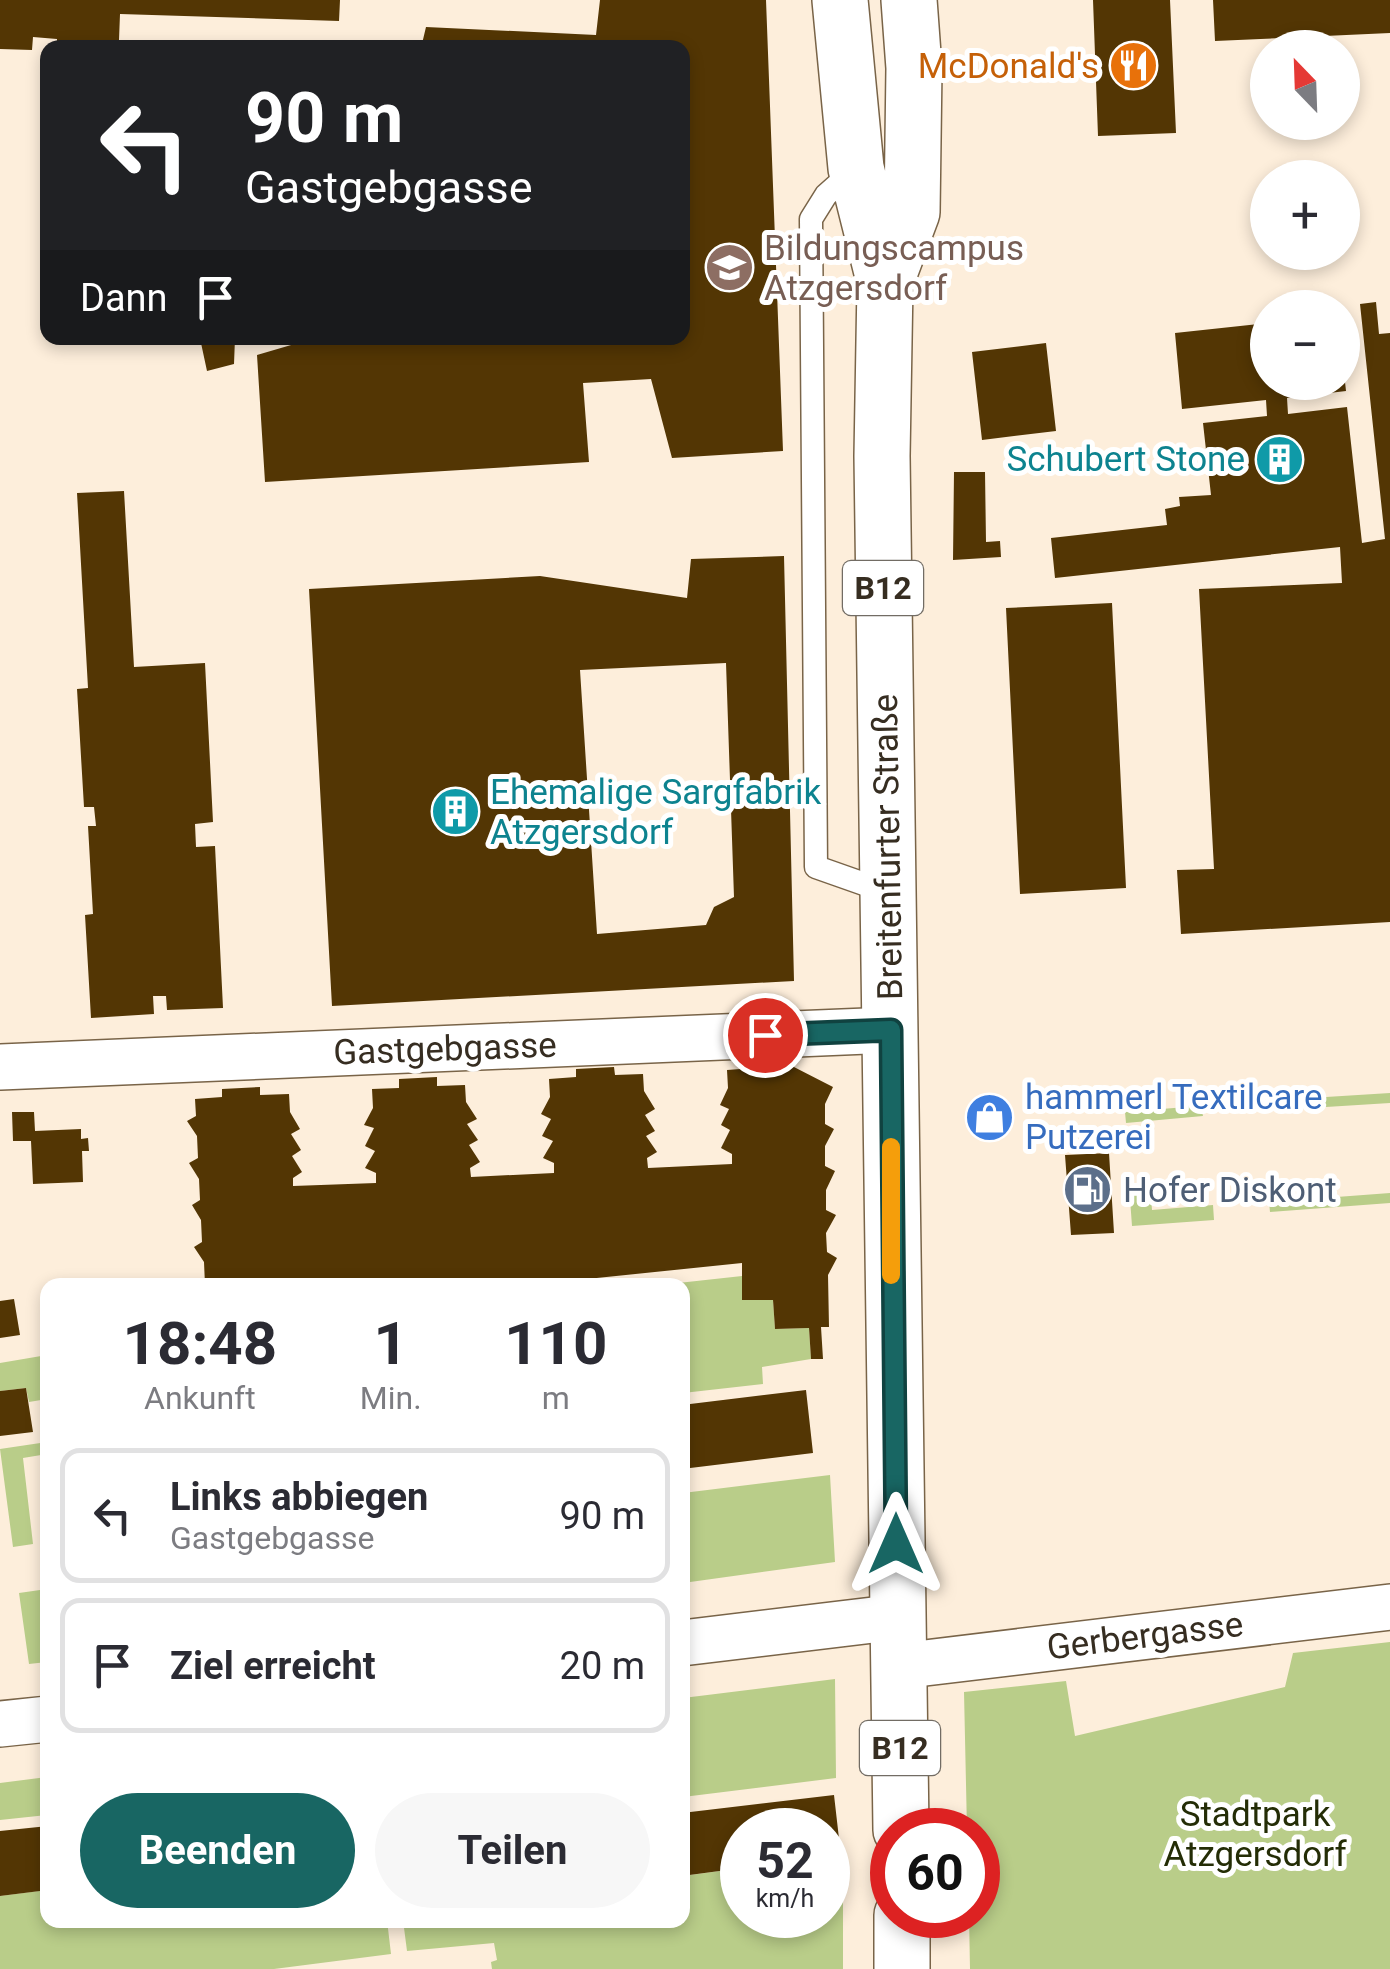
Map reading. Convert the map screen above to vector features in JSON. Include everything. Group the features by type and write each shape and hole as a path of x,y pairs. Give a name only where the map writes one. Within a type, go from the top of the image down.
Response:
{"main road":[{"name":"Breitenfurter Straße","path":"840,0 856,168 885,284 882,418 901,1808"},
{"name":"Breitenfurter Straße","path":"885,284 912,212 914,68 909,0"},
{"path":"902,1938 902,1969"}],"street":[{"name":"Gastgebgasse","path":"0,1067 891,1030"},
{"name":"Gerbergasse","path":"690,1643 899,1641 1390,1607"},
{"path":"0,1724 40,1719"}],"lane":[{"path":"856,168 826,195 812,219 816,867 888,892"}],"green space":[{"path":"1196,1085 1203,1116 1126,1123 1125,1112 1186,1107 1186,1089"},
{"path":"1390,1093 1390,1103 1262,1111 1262,1101"},
{"path":"1150,1183 1152,1210 1213,1205 1214,1220 1132,1226 1129,1185"},
{"path":"1390,1193 1390,1203 1270,1212 1269,1202"},
{"path":"742,1276 742,1300 773,1300 775,1329 809,1328 811,1359 762,1367 763,1384 690,1392 690,1282"},
{"path":"40,1356 40,1400 29,1402 26,1388 0,1391 0,1363"},
{"path":"40,1443 40,1455 23,1458 33,1544 13,1547 0,1449"},
{"path":"830,1475 835,1562 690,1582 690,1492"},
{"path":"40,1590 40,1663 29,1664 19,1593"},
{"name":"Stadtpark Atzgersdorf","path":"1390,1642 1390,1969 970,1969 969,1938 1000,1938 1000,1808 967,1808 964,1692 1066,1681 1075,1736 1285,1687 1293,1653"},
{"path":"835,1679 836,1778 690,1796 690,1697"},
{"path":"40,1778 40,1816 0,1820 0,1783"},
{"path":"720,1871 720,1938 843,1938 843,1969 492,1969 491,1962 497,1960 494,1943 407,1951 404,1928 690,1928 690,1875"},
{"path":"40,1891 40,1928 388,1928 391,1954 274,1969 0,1969 0,1896"}],"building":[{"path":"0,0 340,0 339,21 120,14 119,40 33,37 32,50 0,49"},
{"path":"600,0 766,0 783,451 672,458 651,379 583,383 589,462 265,482 257,355 291,345 690,345 690,40 423,40 426,27 596,35"},
{"name":"McDonald's","path":"1093,0 1170,0 1176,133 1098,136"},
{"path":"1213,0 1390,0 1390,33 1250,30 1250,39 1215,41"},
{"path":"1376,302 1379,334 1390,333 1390,922 1181,934 1177,870 1214,869 1199,589 1342,583 1340,547 1055,578 1051,538 1167,525 1165,509 1180,506 1179,497 1211,495 1203,423 1267,416 1266,400 1287,400 1288,414 1347,407 1362,543 1385,539 1360,304"},
{"path":"1250,325 1250,400 1266,400 1182,409 1175,333"},
{"path":"1046,343 1056,431 982,440 972,352"},
{"path":"201,345 235,345 234,364 207,371"},
{"path":"954,472 985,472 986,542 1000,541 1001,557 953,560"},
{"path":"124,491 134,667 205,663 213,822 195,824 196,847 215,846 223,1008 167,1010 166,996 153,996 154,1014 91,1018 85,915 93,914 88,826 96,826 94,807 84,807 77,689 88,688 77,493"},
{"name":"Ehemalige Sargfabrik Atzgersdorf","path":"784,556 794,981 332,1006 309,589 540,576 687,598 691,559","holes":["726,663 734,897 714,907 706,925 597,934 580,670"]},
{"path":"1112,603 1126,888 1020,894 1006,608"},
{"path":"792,1058 792,1066 833,1087 825,1104 825,1124 834,1129 825,1146 825,1166 835,1171 826,1190 826,1210 836,1215 826,1233 827,1252 837,1258 828,1275 829,1327 821,1327 823,1359 811,1359 809,1328 775,1329 773,1300 742,1300 742,1263 597,1278 205,1278 204,1262 194,1247 202,1242 201,1220 192,1205 200,1200 199,1179 189,1163 198,1158 197,1136 187,1121 196,1116 195,1099 222,1097 222,1089 260,1087 260,1095 289,1094 290,1112 300,1129 291,1134 301,1150 292,1156 302,1172 293,1178 293,1186 376,1183 376,1173 365,1168 375,1151 365,1146 374,1128 364,1125 373,1108 372,1089 399,1088 399,1079 437,1077 437,1086 465,1085 466,1102 477,1119 467,1124 478,1140 469,1145 480,1162 470,1168 471,1177 554,1173 554,1163 543,1158 553,1141 542,1136 551,1119 541,1114 550,1097 549,1079 576,1077 576,1069 614,1067 615,1075 643,1074 644,1091 655,1109 645,1115 655,1131 646,1136 657,1152 647,1158 648,1168 732,1164 732,1154 721,1148 730,1130 721,1125 729,1109 720,1105 728,1088 727,1070 754,1068 754,1059"},
{"path":"12,1112 34,1112 35,1131 81,1129 81,1139 88,1138 89,1151 82,1151 83,1182 33,1184 31,1141 13,1141"},
{"path":"1109,1153 1114,1233 1071,1235 1065,1155"},
{"path":"14,1299 20,1335 0,1338 0,1301"},
{"path":"26,1388 33,1432 0,1436 0,1391"},
{"path":"806,1390 813,1453 690,1468 690,1404"},
{"path":"834,1795 835,1808 724,1808"},
{"path":"720,1808 720,1871 690,1875 690,1812"},
{"path":"40,1827 40,1891 0,1896 0,1831"}],"slow traffic":[{"path":"891,1147 891,1275"}],"place":[{"name":"McDonald's","path":"1134,66"},
{"name":"Bildungscampus Atzgersdorf","path":"729,268"},
{"name":"Schubert Stone","path":"1280,459"},
{"name":"Ehemalige Sargfabrik Atzgersdorf","path":"455,812"},
{"name":"hammerl Textilcare Putzerei","path":"990,1117"},
{"name":"Hofer Diskont","path":"1088,1190"}],"route":[{"path":"765,1035 891,1030 896,1544"}]}
